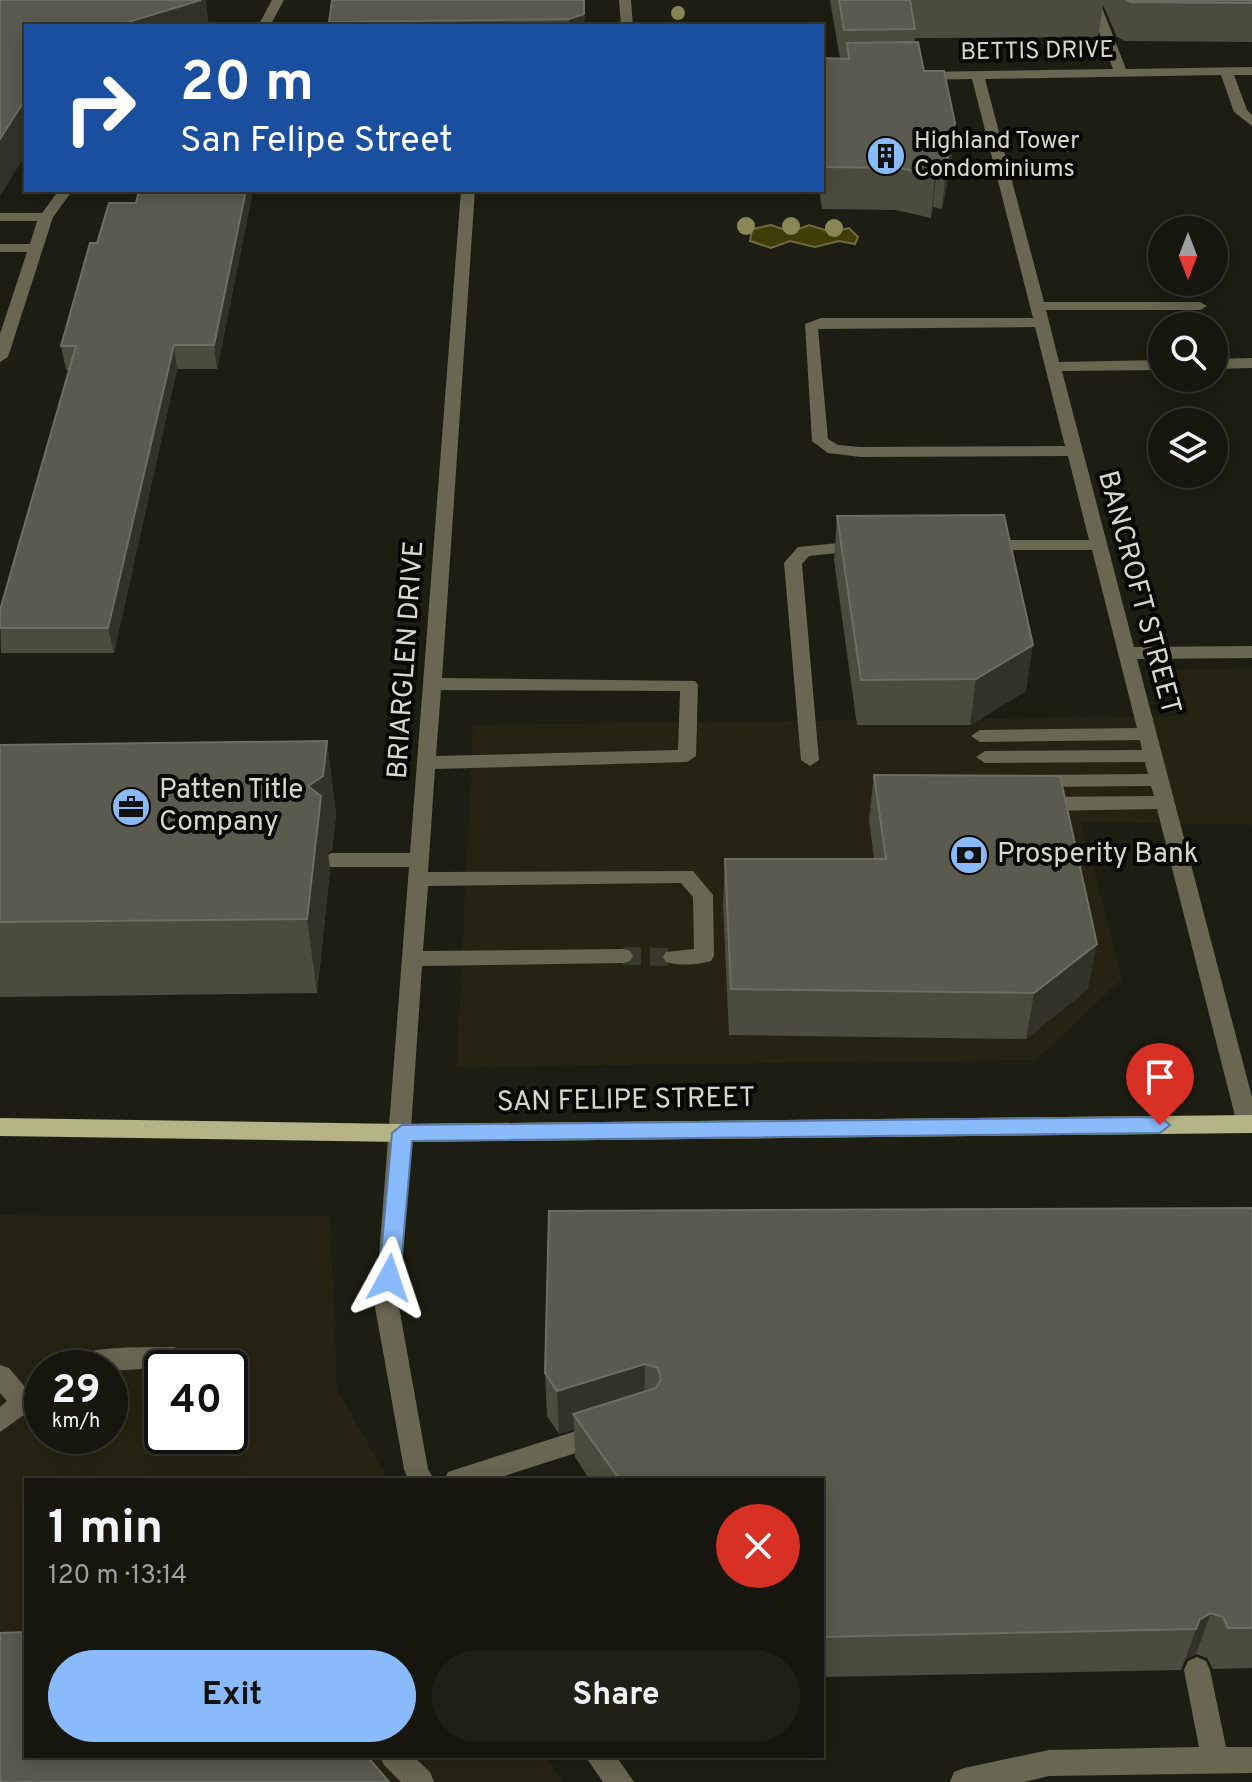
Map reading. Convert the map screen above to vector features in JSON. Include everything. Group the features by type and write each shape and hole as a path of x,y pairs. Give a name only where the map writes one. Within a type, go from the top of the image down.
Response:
{"main road":[{"name":"SAN FELIPE STREET","path":"0,1127 402,1133 1250,1124"}],"street":[{"path":"265,24 278,0"},
{"path":"625,0 627,24"},
{"path":"1093,0 1121,73"},
{"path":"1226,71 1241,112 1252,122"},
{"name":"BETTIS DRIVE","path":"904,75 1252,71"},
{"name":"BANCROFT STREET","path":"978,76 1250,1124"},
{"path":"0,357 46,217 65,192"},
{"name":"BRIARGLEN DRIVE","path":"420,1478 387,1307 468,192"},
{"path":"0,217 46,217"},
{"path":"0,248 36,248"},
{"path":"1074,451 834,450 820,441 810,327 821,323 1200,306"},
{"path":"1228,364 1252,363"},
{"path":"1053,367 1148,365"},
{"path":"963,546 1099,545"},
{"path":"810,760 793,563 804,551 827,546 872,546"},
{"path":"1127,653 1252,652"},
{"path":"428,763 687,756 689,685 433,684"},
{"path":"980,736 1147,734"},
{"path":"985,757 1153,756"},
{"path":"1021,781 1159,780"},
{"path":"1025,804 1165,802"},
{"path":"331,860 421,870 686,876 703,895 704,956 673,957"},
{"path":"414,959 623,956"},
{"path":"0,1375 24,1391"},
{"path":"0,1421 24,1402"},
{"path":"463,1478 619,1429"},
{"path":"1197,1670 1215,1761"},
{"path":"396,1758 420,1782"},
{"path":"601,1758 620,1782"},
{"path":"964,1782 1049,1763 1252,1760"}],"shaded area":[{"path":"771,225 791,232 809,225 831,232 849,228 858,237 855,244 839,241 815,247 790,241 771,248 750,241 752,229"},
{"path":"1252,669 1252,825 1081,822 1122,979 1036,1060 457,1067 473,725 1189,716 1172,670"},
{"path":"0,1215 330,1216 337,1390 388,1478 24,1478 24,1758 548,1758 562,1782 0,1782"}],"building":[{"path":"0,0 201,0 122,24 24,24 24,101 0,139"},
{"path":"332,0 584,0 584,14 569,19 329,22"},
{"path":"839,0 910,0 915,29 844,30"},
{"path":"1126,0 1252,0 1252,3 1131,2"},
{"path":"918,42 924,71 944,71 955,123 946,167 937,166 935,176 900,168 824,167 824,58 849,59 847,43"},
{"path":"139,192 246,192 214,345 174,345 108,628 0,628 0,610 76,346 61,346 90,243 97,243 109,203 136,203"},
{"path":"1004,515 1033,645 976,679 861,680 837,516"},
{"path":"327,741 323,776 308,786 321,796 307,919 0,922 0,745"},
{"path":"874,775 1060,776 1097,944 1034,993 731,989 725,859 886,859"},
{"path":"1252,1208 1252,1628 1228,1628 1223,1617 1211,1613 1200,1619 1196,1629 824,1637 824,1478 619,1478 573,1414 656,1388 661,1379 658,1368 645,1364 557,1391 545,1373 549,1211"},
{"path":"24,1632 24,1758 369,1758 389,1782 0,1782 0,1633"}],"tunnel":[{"path":"623,956 673,957"}],"place":[{"name":"Highland Tower Condominiums","path":"886,156"},
{"name":"Patten Title Company","path":"131,807"},
{"name":"Prosperity Bank","path":"969,855"}],"route":[{"path":"389,1278 402,1133 1160,1125"}]}
